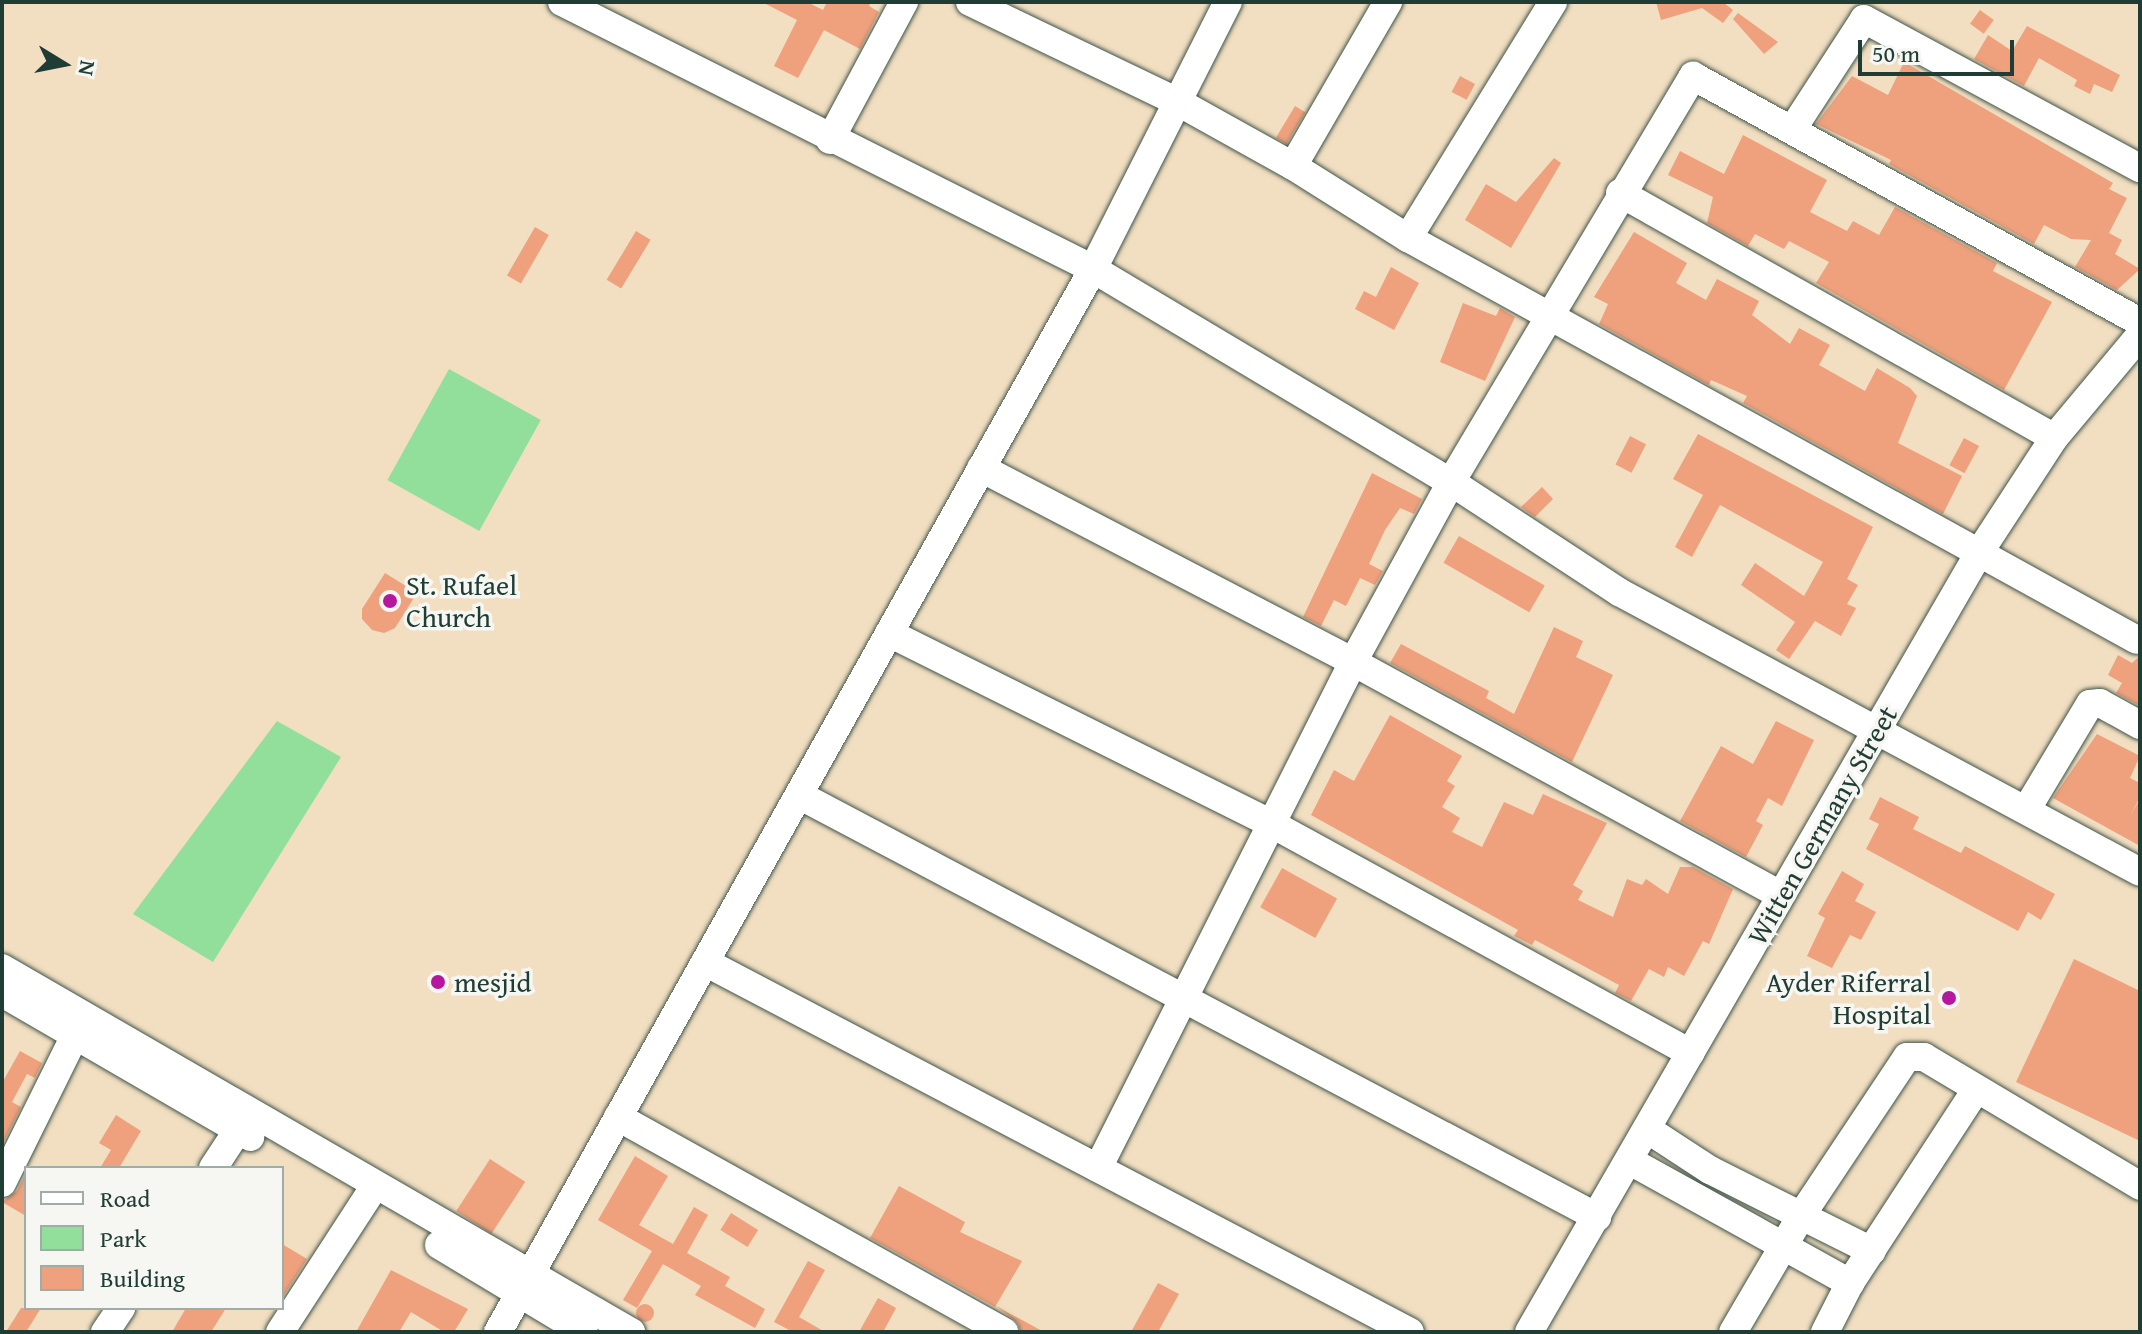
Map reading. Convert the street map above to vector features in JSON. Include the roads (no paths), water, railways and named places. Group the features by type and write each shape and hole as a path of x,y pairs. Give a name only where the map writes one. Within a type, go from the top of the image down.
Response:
{"street":[{"path":"562,2 830,140 1093,269 1451,482 1619,592 1876,731 2028,807 2140,872"},
{"path":"830,140 904,2"},
{"path":"970,2 1178,102 1293,166 1408,238 2137,640"},
{"path":"498,1332 1093,269 1228,2"},
{"path":"1293,166 1388,2"},
{"path":"1408,238 1553,2"},
{"path":"1792,130 1864,19 2140,168"},
{"path":"1098,1168 1186,1001 1353,662 1451,482 1547,315 1693,76 2140,322"},
{"path":"1620,193 2054,438"},
{"name":"Witten Germany Street","path":"1529,1332 1979,553 2054,438 2140,335"},
{"path":"981,468 1353,662 1780,895"},
{"path":"889,633 1272,824 1690,1053"},
{"path":"2028,807 2090,704 2100,703 2140,725"},
{"path":"799,795 1597,1217"},
{"path":"705,962 1410,1332"},
{"path":"2,968 244,1122 370,1195 525,1283 631,1332"},
{"path":"2,993 75,1035 244,1122"},
{"path":"2,1183 75,1035"},
{"path":"1733,1332 1801,1216 1907,1057 1924,1057 2140,1186"},
{"path":"1825,1332 1850,1283 1976,1090"},
{"path":"618,1117 1004,1332"},
{"path":"214,1166 244,1122"},
{"path":"1647,1129 1710,1170 1872,1251"},
{"path":"1630,1161 1783,1249 1850,1283"},
{"path":"280,1332 370,1195"},
{"path":"525,1283 584,1332"},
{"path":"105,1332 120,1310"}],"place":[{"name":"St. Rufael Church","path":"390,601"},
{"name":"mesjid","path":"438,982"},
{"name":"Ayder Riferral Hospital","path":"1949,998"}]}
